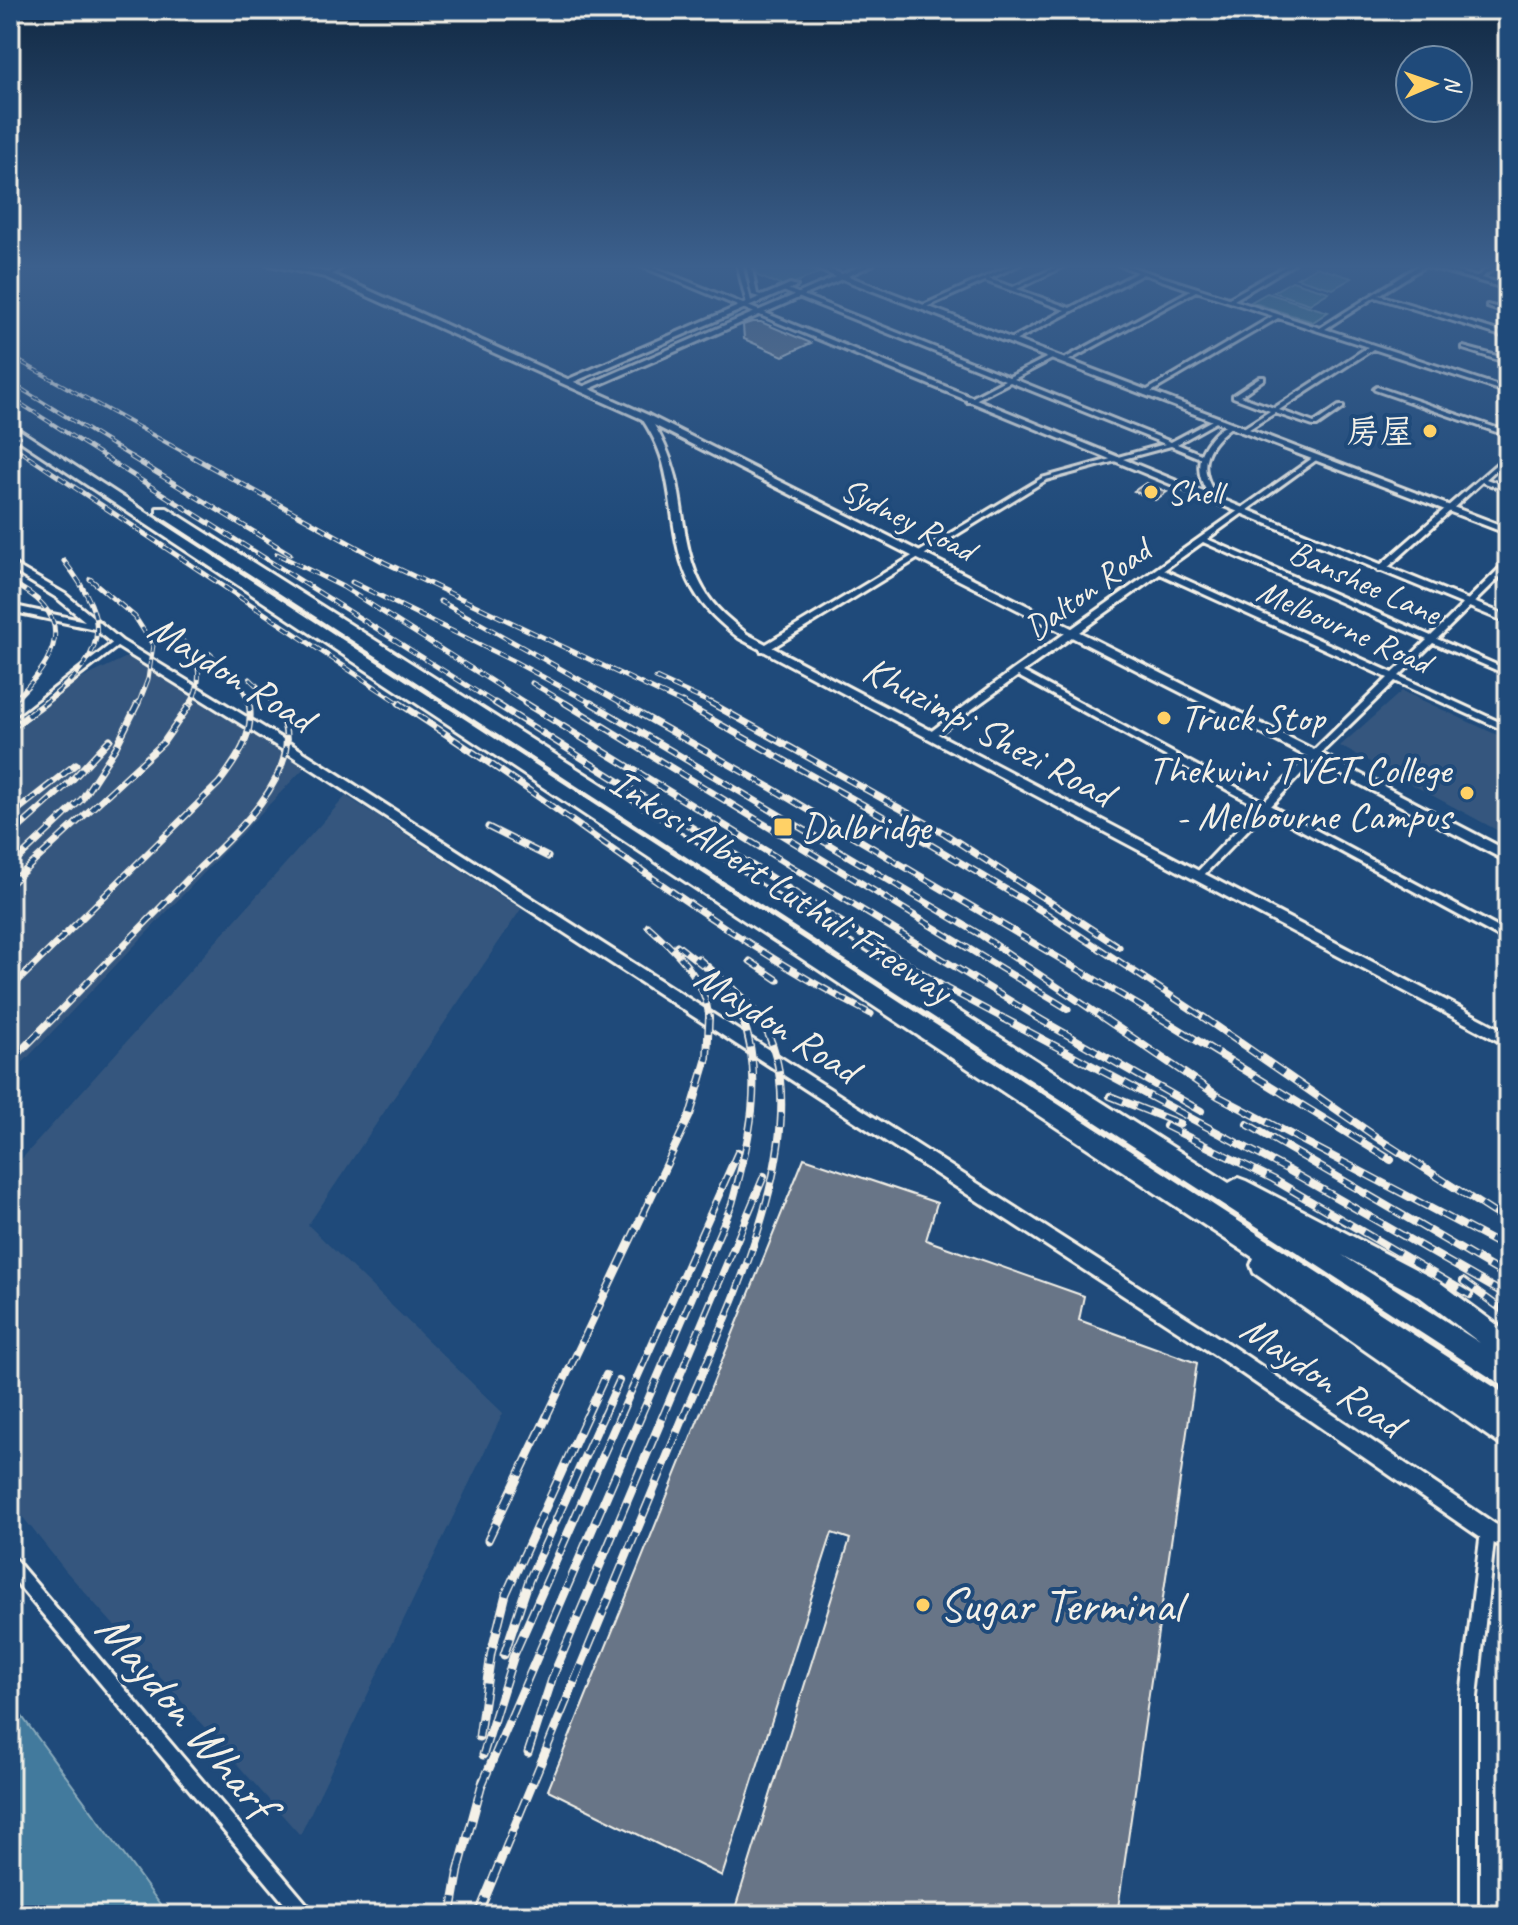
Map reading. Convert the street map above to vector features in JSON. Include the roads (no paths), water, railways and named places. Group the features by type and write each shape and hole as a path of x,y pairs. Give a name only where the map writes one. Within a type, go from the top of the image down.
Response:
{"highway":[{"name":"Inkosi Albert Luthuli Freeway","path":"10,413 1508,1376"},
{"name":"Inkosi Albert Luthuli Freeway","path":"10,428 1508,1411"},
{"path":"1114,1151 1261,1264 1508,1437"},
{"path":"1179,1162 1247,1192 1429,1289 1508,1349"}],"street":[{"name":"Sydney Road","path":"506,354 645,417 1314,755 1508,857"},
{"path":"568,381 634,354"},
{"path":"584,388 662,354"},
{"path":"855,354 1508,620"},
{"path":"948,354 1204,457"},
{"path":"1044,354 1508,531"},
{"path":"1064,361 1077,354"},
{"path":"1146,393 1213,354"},
{"path":"1244,430 1362,354"},
{"path":"1393,354 1508,391"},
{"path":"1484,354 1508,361"},
{"path":"969,401 1052,357"},
{"path":"1262,378 1235,396 1315,425 1341,407"},
{"path":"1377,389 1508,434"},
{"name":"Khuzimpi Shezi Road","path":"645,417 659,436 669,460 688,562 695,582 721,619 764,649 1508,1040"},
{"path":"764,649 1044,479 1172,444 1216,420"},
{"path":"1217,501 1202,483 1204,457 1210,439 1230,425"},
{"path":"1381,569 1508,456"},
{"name":"Dalton Road","path":"929,736 1316,458"},
{"path":"1482,480 1508,489"},
{"name":"Banshee Lane","path":"1201,539 1508,673"},
{"name":"Maydon Road","path":"10,565 61,596 118,643 287,747 1224,1351 1488,1531 1508,1539"},
{"path":"1197,877 1262,807 1508,565"},
{"name":"Melbourne Road","path":"1158,570 1508,729"},
{"path":"36,614 49,608 61,596"},
{"path":"10,608 95,626"},
{"path":"10,727 118,643"},
{"path":"1016,672 1508,938"},
{"path":"1469,1915 1469,1697 1488,1531"},
{"name":"Maydon Wharf","path":"10,1564 305,1915"}],"waterway":[{"path":"588,377 643,354"}],"railway":[{"path":"10,356 196,459"},
{"path":"10,382 135,459"},
{"path":"10,397 108,459"},
{"path":"10,444 32,459"},
{"path":"104,457 498,705"},
{"path":"131,457 290,554"},
{"path":"193,457 384,562 683,704"},
{"path":"32,459 400,704"},
{"path":"277,554 343,587 529,705"},
{"path":"42,705 79,671 96,639 96,622 91,604 64,561"},
{"path":"90,579 135,617 153,645 148,679 138,705"},
{"path":"10,582 32,595 47,609 54,624 54,640 40,672 10,704"},
{"path":"352,582 595,705"},
{"path":"440,601 625,705"},
{"path":"167,628 186,644 199,671 191,704"},
{"path":"210,654 241,685 250,705"},
{"path":"656,678 713,704"},
{"path":"250,679 274,703"},
{"path":"532,683 569,705"},
{"path":"10,729 45,703"},
{"path":"10,867 82,799 116,747 138,703"},
{"path":"10,989 219,783 238,756 247,736 249,703"},
{"path":"52,1019 240,827 264,798 281,767 286,750 285,726 274,703"},
{"path":"495,703 946,988 1004,1019"},
{"path":"525,703 1040,1019"},
{"path":"565,703 1068,1009"},
{"path":"591,703 981,935 1105,1019"},
{"path":"621,703 768,786 1162,1019"},
{"path":"10,884 163,743 191,704"},
{"path":"400,704 739,937 871,1014"},
{"path":"683,704 862,804 1047,914 1204,1017"},
{"path":"713,704 944,833 1119,947"},
{"path":"10,836 71,781 110,739"},
{"path":"10,816 76,764"},
{"path":"488,827 548,857"},
{"path":"648,926 679,956 696,979 709,1018"},
{"path":"677,945 705,967"},
{"path":"698,958 745,999 761,1019"},
{"path":"750,961 778,980"},
{"path":"725,987 742,1017"},
{"path":"10,1062 54,1017"},
{"path":"640,1418 732,1204 738,1181 749,1134 753,1087 753,1064 742,1017"},
{"path":"683,1418 743,1274 762,1218 775,1163 781,1109 777,1060 759,1017"},
{"path":"1001,1017 1290,1171 1508,1296"},
{"path":"1036,1017 1201,1111"},
{"path":"1102,1017 1218,1096 1508,1249"},
{"path":"1159,1017 1391,1160"},
{"path":"1204,1017 1382,1141 1508,1222"},
{"path":"546,1418 690,1115 707,1058 709,1018"},
{"path":"1110,1096 1180,1124"},
{"path":"1247,1124 1508,1277"},
{"path":"1166,1126 1273,1179 1470,1295"},
{"path":"619,1418 738,1152"},
{"path":"662,1418 764,1176"},
{"path":"1463,1281 1508,1314"},
{"path":"586,1418 606,1375"},
{"path":"602,1418 619,1381"},
{"path":"488,1540 547,1416"},
{"path":"479,1737 491,1654 506,1594 587,1416"},
{"path":"504,1655 529,1580 603,1416"},
{"path":"483,1755 514,1655 620,1416"},
{"path":"481,1786 641,1416"},
{"path":"528,1753 553,1676 663,1416"},
{"path":"478,1915 684,1416"},
{"path":"481,1786 483,1780"},
{"path":"460,1866 481,1786"},
{"path":"451,1915 460,1866"},
{"path":"458,1872 460,1866"}],"place":[{"name":"房屋","path":"1430,431"},
{"name":"Shell","path":"1151,492"},
{"name":"Truck Stop","path":"1164,718"},
{"name":"Thekwini TVET College - Melbourne Campus","path":"1467,793"},
{"name":"Dalbridge","path":"783,827"},
{"name":"Sugar Terminal","path":"923,1605"}]}
